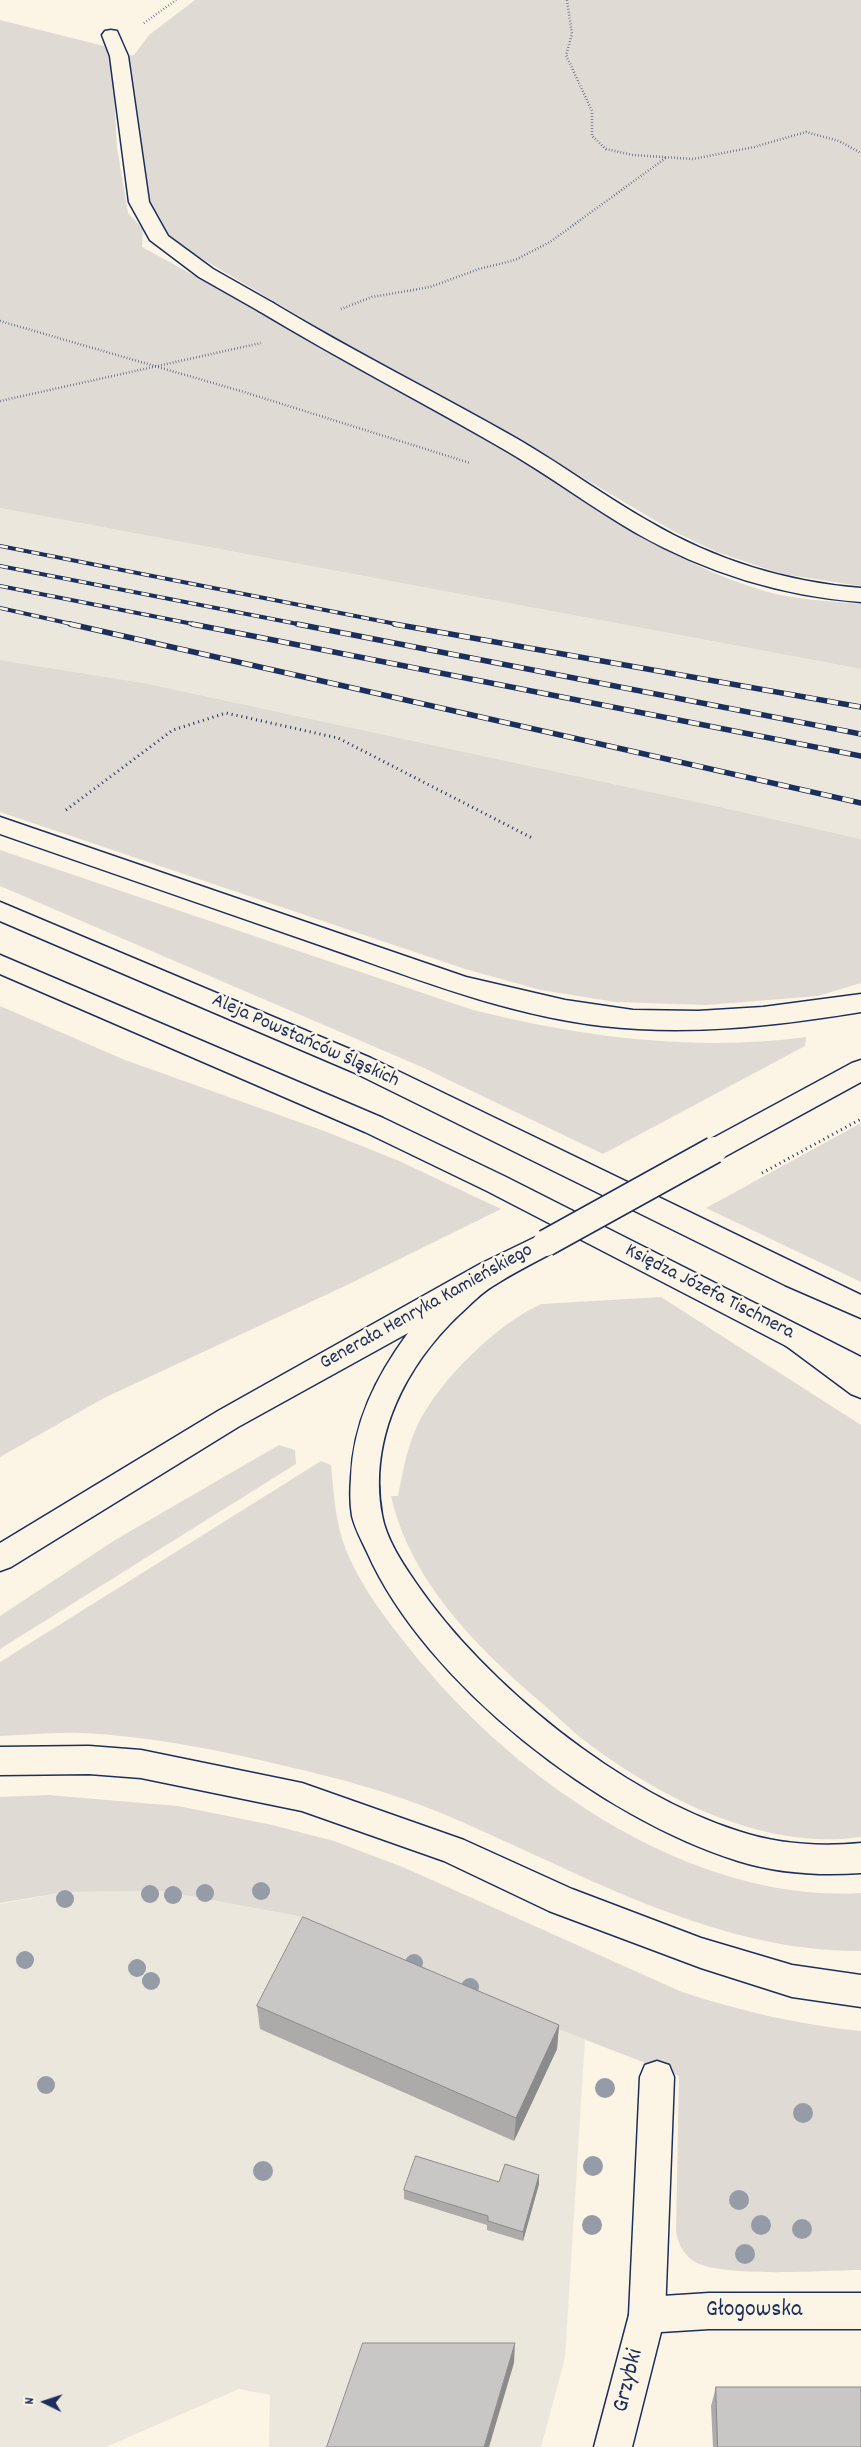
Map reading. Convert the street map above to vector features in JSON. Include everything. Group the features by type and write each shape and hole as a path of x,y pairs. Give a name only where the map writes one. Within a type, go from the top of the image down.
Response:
{"main road":[{"path":"111,35 119,56 139,202 160,240 206,273 305,331 535,459 628,518 704,558 735,570 794,586 861,595"},
{"path":"0,825 462,985 525,1001 599,1016 671,1022 743,1020 861,1003"},
{"name":"Aleja Powstańców Śląskich","path":"0,911 362,1065 795,1277 861,1307"},
{"name":"Księdza Józefa Tischnera","path":"0,964 371,1124 557,1214 795,1338 861,1370"},
{"name":"Generała Henryka Kamieńskiego","path":"0,1558 193,1439 490,1272 861,1070"},
{"path":"490,1272 453,1301 420,1337 386,1391 375,1415 369,1438 364,1473 368,1519 388,1564 412,1602 444,1644 494,1695 611,1785 651,1808 690,1828 737,1846 809,1858 861,1858"},
{"path":"795,1338 861,1386"},
{"path":"0,1761 89,1760 141,1764 302,1797 453,1850 561,1900 701,1953 792,1981 850,1991 861,1991"},
{"name":"Grzybki","path":"614,2447 647,2315 658,2077"},
{"name":"Głogowska","path":"647,2315 709,2311 861,2311"}],"path":[{"path":"568,0 573,24 572,40 566,55 592,111 592,136 606,149 633,155 693,159 754,147 806,132 839,142 861,152"},
{"path":"305,331 328,314 372,298 430,287 479,268 515,260 550,242 667,157"},
{"path":"0,321 244,392 466,464 535,459"},
{"path":"0,401 261,342"},
{"path":"32,836 173,730 226,713 338,738 534,839"},
{"path":"762,1173 861,1119"}],"shaded area":[{"path":"195,0 861,0 861,586 782,574 717,552 673,531 536,450 351,347 172,241 145,213 125,61 128,56 134,55 149,35"},
{"path":"0,20 108,47 112,60 117,148 128,213 143,229 142,247 277,321 500,448 630,529 696,565 731,580 779,595 861,604 861,669 0,508"},
{"path":"0,508 861,669 861,839 144,683 0,660"},
{"path":"0,660 144,683 861,839 861,983 818,996 706,1005 615,1002 541,990 465,969 0,812"},
{"path":"0,850 473,1010 514,1020 597,1034 680,1042 722,1043 806,1037 805,1046 603,1154 424,1068 0,886"},
{"path":"0,1006 125,1060 327,1132 397,1160 501,1209 345,1286 104,1398 0,1457"},
{"path":"861,1123 861,1282 706,1208"},
{"path":"661,1297 861,1425 861,1837 824,1839 788,1836 751,1828 715,1816 680,1800 614,1762 585,1741 513,1678 468,1633 429,1583 400,1527 391,1496 398,1496 408,1449 419,1422 441,1388 472,1354 489,1339 506,1325 541,1304"},
{"path":"279,1445 295,1450 296,1464 0,1649 0,1616 115,1540"},
{"path":"321,1461 331,1465 339,1529 358,1576 382,1613 409,1648 451,1696 499,1743 552,1785 609,1823 669,1854 732,1877 796,1891 861,1893 861,1951 805,1948 751,1938 698,1923 593,1882 422,1805 325,1775 209,1749 133,1737 71,1733 0,1736 0,1662"},
{"path":"48,1795 178,1806 272,1825 334,1841 405,1868 682,1992 770,2016 815,2025 861,2031 861,2270 747,2272 724,2270 705,2266 692,2260 686,2254 681,2247 676,2231 679,2076 467,1994 303,1917 163,1891 65,1892 0,1903 0,1797"},
{"path":"163,1891 303,1917 467,1994 585,2040 565,2358 541,2447 269,2447 270,2395 239,2389 106,2447 0,2447 0,1904 65,1892"}],"building":[{"path":"303,1917 559,2025 516,2118 257,2006"},
{"path":"416,2156 499,2182 505,2164 539,2175 523,2232 488,2221 488,2216 404,2190"},
{"path":"363,2343 515,2343 484,2447 327,2447"},
{"path":"716,2387 861,2387 861,2447 718,2447"}],"railway":[{"path":"0,546 401,625"},
{"path":"0,566 303,625"},
{"path":"0,586 198,625"},
{"path":"0,608 76,625"},
{"path":"70,624 861,803"},
{"path":"192,624 861,756"},
{"path":"297,624 861,734"},
{"path":"394,624 861,707"}]}
